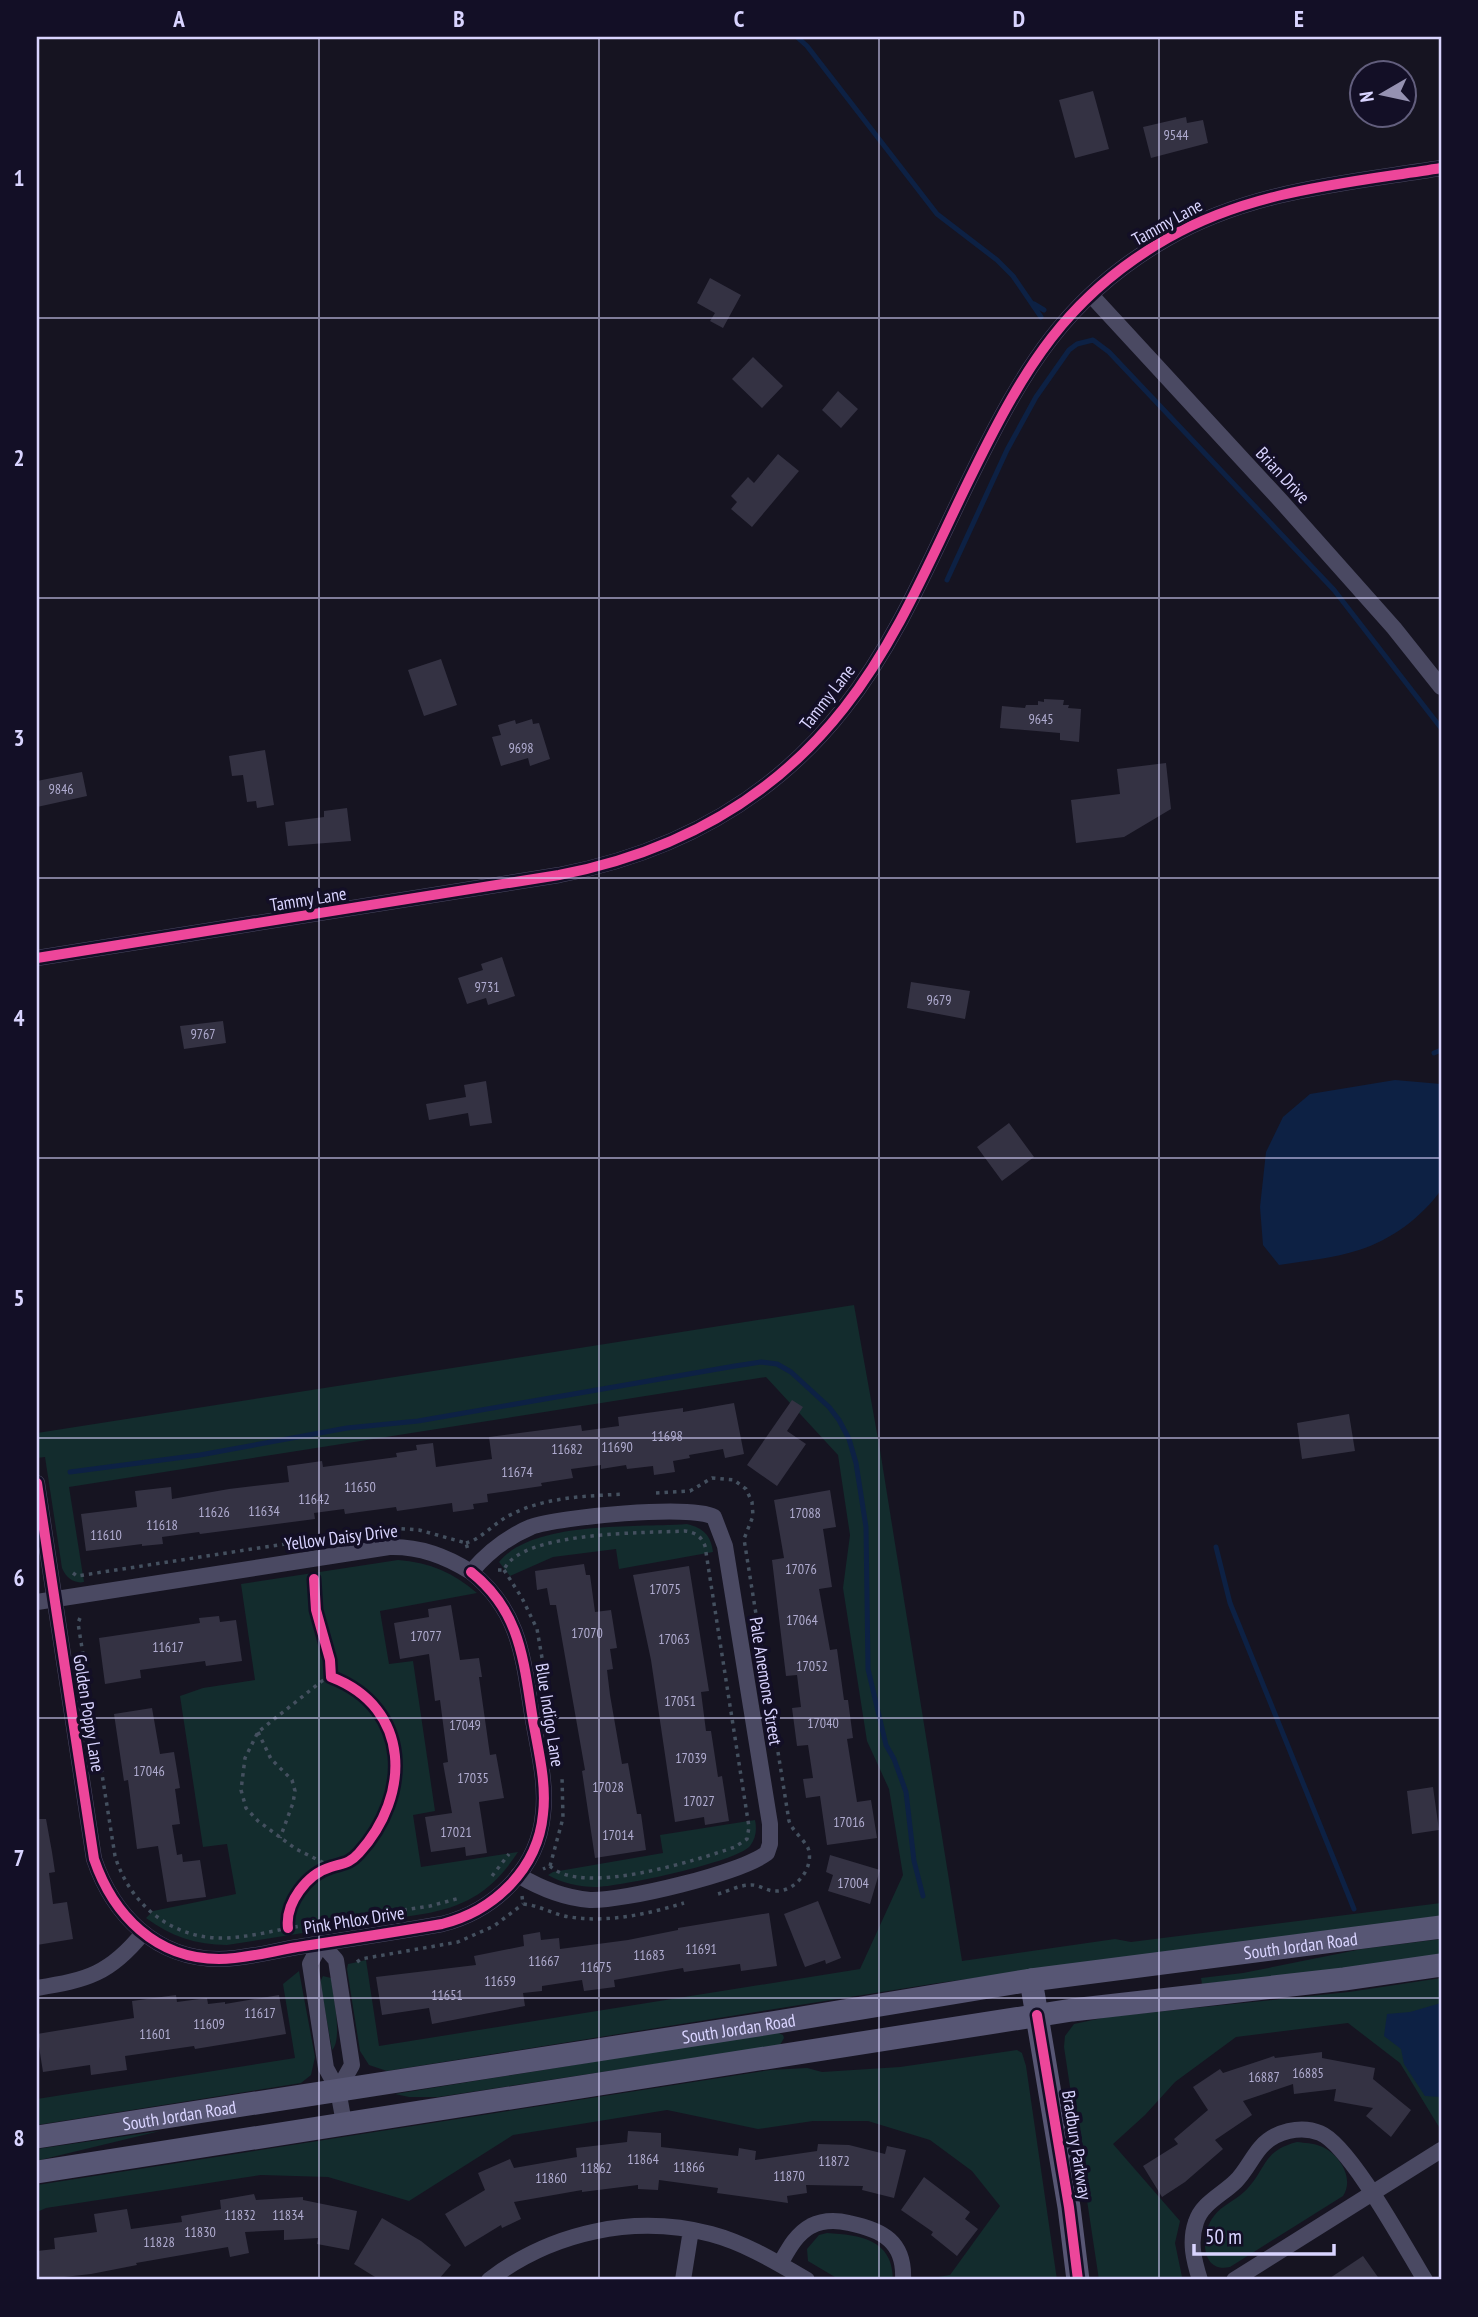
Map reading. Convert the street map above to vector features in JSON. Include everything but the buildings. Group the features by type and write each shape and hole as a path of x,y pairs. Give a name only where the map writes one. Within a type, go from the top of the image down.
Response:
{"main road":[{"name":"South Jordan Road","path":"37,2137 1031,1980 1441,1927"},
{"name":"South Jordan Road","path":"37,2172 1037,2015 1441,1965"},
{"name":"Bradbury Parkway","path":"1031,1980 1069,2207 1078,2280"}],"street":[{"name":"Tammy Lane","path":"37,958 589,870 654,850 732,810 799,758 858,689 892,634 1012,394 1057,328 1091,295 1137,257 1162,242 1238,206 1288,193 1441,169"},
{"name":"Brian Drive","path":"1091,295 1290,511 1401,637 1441,687"},
{"name":"Golden Poppy Lane","path":"37,1483 94,1859 113,1901 133,1926 143,1933"},
{"name":"Pale Anemone Street","path":"471,1572 490,1551 508,1538 531,1527 554,1521 690,1511 708,1514 719,1512 770,1824 772,1855 659,1889 591,1900 563,1895 518,1875"},
{"name":"Yellow Daisy Drive","path":"37,1602 389,1547 429,1552 453,1561 471,1572"},
{"name":"Blue Indigo Lane","path":"471,1572 495,1594 516,1631 523,1658 540,1767 544,1793 542,1820 535,1846 518,1875"},
{"name":"Pink Phlox Drive","path":"143,1933 178,1952 214,1958 321,1943 453,1922 492,1901 518,1875"},
{"path":"37,1988 81,1979 101,1971 127,1953 143,1933"},
{"path":"338,2090 352,2065 336,1960 321,1943 310,1964 326,2068 338,2090 344,2123"},
{"path":"1200,2280 1193,2245 1194,2227 1200,2212 1236,2182 1264,2144 1276,2135 1300,2129 1328,2137 1342,2150 1425,2280"},
{"path":"1234,2280 1441,2150"},
{"path":"780,2264 790,2246 808,2227 830,2221 844,2222 867,2227 887,2236 899,2252 903,2264 903,2280"},
{"path":"489,2280 541,2248 578,2235 645,2226 691,2230 732,2241 807,2280"},
{"path":"683,2280 691,2230"}],"path":[{"path":"650,1493 690,1491 712,1478 734,1479 750,1495 754,1510 744,1539 787,1808 792,1827 807,1846 809,1856 805,1871 788,1889 771,1891 751,1885 715,1895"},
{"path":"466,1544 504,1518 532,1506 572,1499 636,1494"},
{"path":"498,1570 504,1570 509,1562 529,1550 550,1542 685,1531 702,1538 748,1823 747,1839 736,1847 651,1871 593,1879 562,1874 550,1866 543,1870"},
{"path":"314,1579 316,1610 328,1651 331,1677"},
{"path":"80,1618 78,1623 113,1846 120,1870 130,1890 162,1921 195,1935 222,1938 430,1906 468,1893"},
{"path":"331,1677 322,1681 258,1732 245,1758 241,1779 243,1799 253,1816 304,1854 332,1867"},
{"path":"288,1928 287,1915 294,1898 312,1879 332,1867 351,1861 370,1839 392,1797 396,1765 391,1736 380,1714 362,1695 331,1677"},
{"path":"258,1732 275,1764 292,1780 295,1791 280,1838"},
{"path":"490,1878 509,1854"},
{"path":"522,1896 523,1904 569,1917 594,1919 648,1912 693,1901"}],"green space":[{"path":"854,1305 962,1961 1115,1939 1131,1942 1441,1903 1441,1916 938,1983 387,2071 369,2065 360,2051 347,1969 348,1964 364,1960 379,2046 860,1969 903,1875 889,1789 867,1741 843,1588 850,1535 838,1455 766,1377 69,1487 84,1582 77,1582 71,1580 62,1568 45,1457 37,1458 37,1433"},
{"path":"687,1524 705,1533 713,1552 619,1569 616,1549 553,1557 510,1576 499,1562 515,1548 560,1533"},
{"path":"398,1560 420,1563 440,1570 477,1593 380,1611 389,1664 413,1661 435,1811 413,1815 421,1867 518,1852 509,1865 478,1894 439,1911 227,1945 194,1941 174,1934 146,1918 153,1911 236,1894 227,1844 203,1847 180,1696 203,1688 255,1680 241,1584"},
{"path":"755,1820 756,1833 750,1846 702,1866 595,1887 571,1884 548,1875 663,1853 660,1835"},
{"path":"1441,1939 1441,1954 1354,1968 1202,1984 1201,1978 1243,1973 1362,1949"},
{"path":"299,1971 315,2057 311,2075 301,2083 37,2125 37,2099 295,2058 283,1984"},
{"path":"323,1976 331,1978 335,2005 337,2037 332,2050 320,1982"},
{"path":"1441,1978 1441,2126 1439,2127 1400,2063 1348,2023 1236,2037 1175,2082 1145,2115 1113,2144 1180,2221 1175,2243 1181,2280 1099,2280 1064,2047 1065,2036 1074,2024 1107,2017 1349,1992"},
{"path":"777,2032 784,2038 780,2045 438,2097 395,2094"},
{"path":"1017,2050 1022,2053 1026,2066 1057,2280 920,2280 950,2275 1000,2206 972,2171 930,2140 868,2121 813,2121 758,2129 667,2110 513,2135 409,2201 328,2177 261,2175 46,2208 37,2212 37,2185 770,2070 807,2068 822,2072 900,2067"},
{"path":"160,2131 40,2160 37,2161 37,2149"},
{"path":"1297,2142 1327,2149 1339,2160 1347,2182 1343,2196 1230,2267 1220,2268 1213,2264 1205,2250 1209,2223 1220,2209 1244,2192 1270,2156"},
{"path":"827,2233 862,2238 881,2248 892,2266 893,2280 840,2280 808,2261 807,2249 819,2235"}],"water":[{"path":"1395,1080 1441,1084 1441,1190 1425,1209 1405,1226 1371,1246 1340,1255 1279,1265 1263,1245 1260,1207 1266,1152 1283,1117 1310,1094"},
{"path":"1441,2003 1441,2097 1425,2096 1404,2064 1401,2049 1384,2036 1387,2014 1410,2012"}],"waterway":[{"path":"797,37 807,46 937,214 997,260 1013,276 1041,317"},
{"path":"1034,304 1044,310"},
{"path":"947,580 1007,450 1036,397 1069,350 1077,344 1093,340 1109,352 1334,590 1441,728"},
{"path":"1434,1053 1441,1050"},
{"path":"70,1472 200,1455 347,1428 418,1421 761,1362 777,1364 791,1372 829,1407 849,1439 856,1463 866,1527 868,1669 886,1745 906,1792 914,1861 923,1896"},
{"path":"1216,1547 1230,1603 1354,1909"}],"cycle path":[{"path":"37,958 559,875 642,853 717,818 752,796 785,770 816,741 864,681 899,623 1011,399 1052,338 1075,310 1102,285 1132,260 1168,238 1233,209 1336,184 1441,168"},
{"path":"37,1483 94,1859 113,1898 140,1930 157,1942 196,1957 240,1958 442,1924 479,1909 510,1885 523,1870 539,1834 543,1814 541,1764 516,1636 500,1602 471,1572"},
{"path":"288,1928 290,1909 306,1883 322,1871 352,1859 376,1830 388,1806 394,1780 395,1755 389,1731 377,1710 358,1691 331,1677 330,1660 316,1610 314,1579"},
{"path":"1037,2015 1069,2207 1078,2280"}]}
